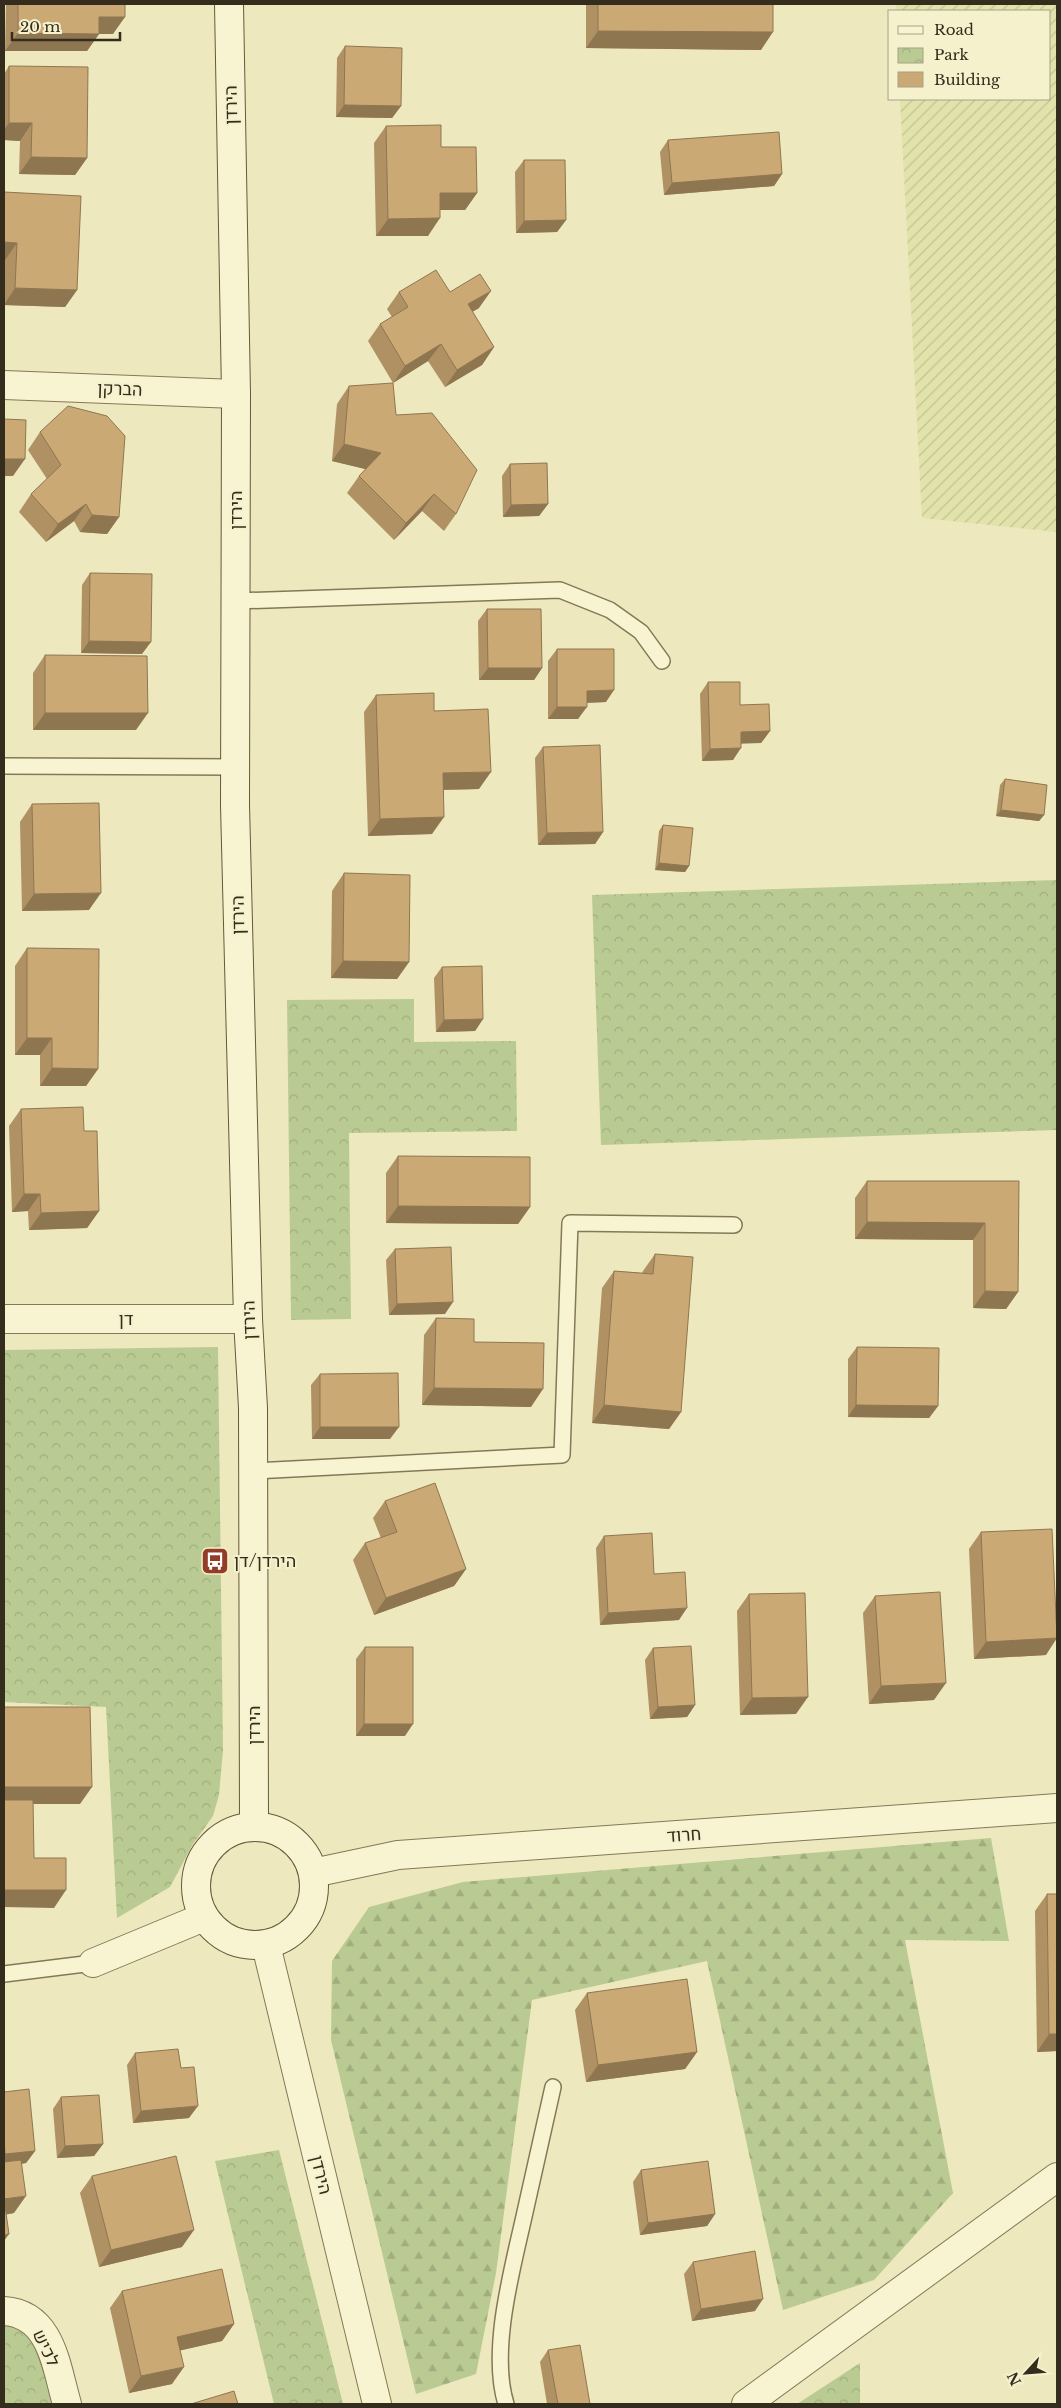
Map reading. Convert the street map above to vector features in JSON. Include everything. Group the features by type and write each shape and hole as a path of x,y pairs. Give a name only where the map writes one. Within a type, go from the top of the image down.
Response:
{"street":[{"name":"הירדן","path":"229,4 236,394 237,767 235,805 248,1319 253,1408 254,1826"},
{"name":"הברקן","path":"4,385 236,394"},
{"name":"דן","path":"4,1320 248,1319"},
{"name":"חרוד","path":"313,1873 398,1855 1057,1808"},
{"path":"254,1826 274,1829 291,1838 305,1854 313,1873 314,1892 309,1911 299,1927 284,1939 266,1945 248,1946 230,1941 215,1931 204,1917 197,1900 195,1882 199,1865 208,1849 220,1837 236,1829 254,1826"},
{"path":"93,1963 204,1917"},
{"name":"הירדן","path":"266,1945 376,2404"},
{"path":"746,2404 1057,2177"},
{"name":"לכיש","path":"4,2312 25,2316 40,2327 51,2349 67,2404"}],"lane":[{"path":"236,601 560,590 610,610 641,632 662,661"},
{"path":"4,766 237,767"},
{"path":"254,1471 562,1454 570,1223 734,1225"},
{"path":"4,1974 93,1963"},
{"path":"506,2404 501,2389 502,2334 510,2282 553,2087"}],"green space":[{"path":"896,4 1057,4 1057,532 922,518 900,100 1051,100 1051,10 896,10"},
{"path":"1057,880 1057,1130 601,1145 592,895"},
{"path":"414,999 414,1042 516,1041 517,1131 349,1133 351,1319 291,1320 287,1000"},
{"path":"218,1347 223,1750 219,1795 213,1816 193,1844 170,1887 117,1918 106,1707 4,1702 4,1350"},
{"path":"991,1838 1009,1941 905,1940 953,2193 874,2280 783,2310 707,1961 532,2000 496,2273 476,2374 416,2394 331,2040 332,1961 369,1907 463,1882"},
{"path":"279,2150 343,2404 274,2404 215,2161"},
{"path":"4,2325 16,2328 26,2334 33,2344 39,2355 53,2404 4,2404"},
{"path":"860,2363 860,2404 797,2404"}],"building":[{"path":"18,4 125,4 125,17 99,17 99,34 18,33"},
{"path":"598,4 773,4 773,32 598,31"},
{"path":"345,46 402,48 401,106 344,105"},
{"path":"9,66 88,67 87,158 31,157 32,123 9,123"},
{"path":"441,125 441,147 476,147 477,193 440,193 440,218 388,219 386,126"},
{"path":"779,132 782,174 672,183 668,140"},
{"path":"524,160 565,160 566,220 524,221"},
{"path":"4,192 81,196 77,290 15,288 17,243 4,242"},
{"path":"436,270 450,292 480,274 491,291 468,304 494,347 457,370 441,344 405,366 380,324 408,307 399,292"},
{"path":"393,383 396,415 432,413 477,470 456,514 434,494 406,523 359,476 381,453 344,444 349,386"},
{"path":"68,406 107,416 125,436 119,517 92,515 86,504 58,524 31,494 61,465 40,432"},
{"path":"4,419 26,420 25,459 5,459 4,504"},
{"path":"547,463 548,504 511,505 510,464"},
{"path":"90,573 152,574 151,642 89,641"},
{"path":"487,609 541,609 542,668 488,668"},
{"path":"557,649 614,649 614,690 587,691 587,707 557,707"},
{"path":"45,655 147,656 148,713 45,713"},
{"path":"708,682 740,682 740,705 769,704 770,731 741,732 741,748 710,749"},
{"path":"434,693 434,711 488,709 491,772 443,773 444,817 380,819 376,695"},
{"path":"600,745 603,832 547,833 543,747"},
{"path":"1005,779 1047,785 1044,815 1001,810"},
{"path":"99,803 101,893 34,894 32,804"},
{"path":"663,825 693,828 689,866 659,863"},
{"path":"344,873 410,875 409,962 343,961"},
{"path":"27,948 99,949 98,1069 52,1068 52,1038 27,1038"},
{"path":"482,966 483,1019 444,1020 442,967"},
{"path":"83,1107 84,1131 97,1131 99,1211 41,1213 40,1194 24,1194 21,1109"},
{"path":"398,1156 530,1157 530,1207 398,1206"},
{"path":"867,1181 1019,1181 1018,1292 985,1291 985,1223 867,1222"},
{"path":"451,1247 453,1302 397,1304 395,1249"},
{"path":"655,1254 693,1257 681,1412 604,1405 614,1271 653,1274"},
{"path":"436,1318 474,1319 474,1342 544,1343 543,1389 434,1388"},
{"path":"857,1347 939,1348 938,1406 856,1405"},
{"path":"398,1373 399,1427 320,1427 320,1374"},
{"path":"435,1483 466,1569 386,1598 365,1543 397,1532 385,1501"},
{"path":"1052,1529 1057,1638 986,1642 981,1532"},
{"path":"652,1533 654,1574 685,1572 687,1608 608,1613 604,1536"},
{"path":"940,1592 946,1683 881,1686 875,1596"},
{"path":"805,1593 808,1697 752,1698 749,1594"},
{"path":"691,1646 695,1705 658,1707 653,1648"},
{"path":"365,1647 413,1647 413,1724 364,1724"},
{"path":"4,1707 90,1707 92,1787 4,1787"},
{"path":"4,1800 33,1800 34,1858 66,1858 66,1890 4,1890"},
{"path":"1047,1894 1057,1894 1057,2034 1049,2034"},
{"path":"687,1979 697,2052 598,2065 587,1993"},
{"path":"178,2049 181,2068 194,2067 198,2106 141,2111 135,2053"},
{"path":"29,2089 35,2151 5,2154 4,2092"},
{"path":"99,2095 103,2144 65,2146 61,2097"},
{"path":"176,2156 194,2230 111,2250 92,2176"},
{"path":"21,2160 26,2196 4,2199 4,2162"},
{"path":"708,2161 715,2214 648,2223 641,2170"},
{"path":"4,2199 9,2234 4,2235"},
{"path":"755,2251 763,2299 701,2309 693,2262"},
{"path":"222,2269 234,2324 177,2337 184,2367 141,2376 122,2291"},
{"path":"580,2345 590,2404 558,2404 548,2350"},
{"path":"234,2391 238,2404 191,2404"}],"place":[{"name":"הירדן/דן","path":"215,1561"}]}
